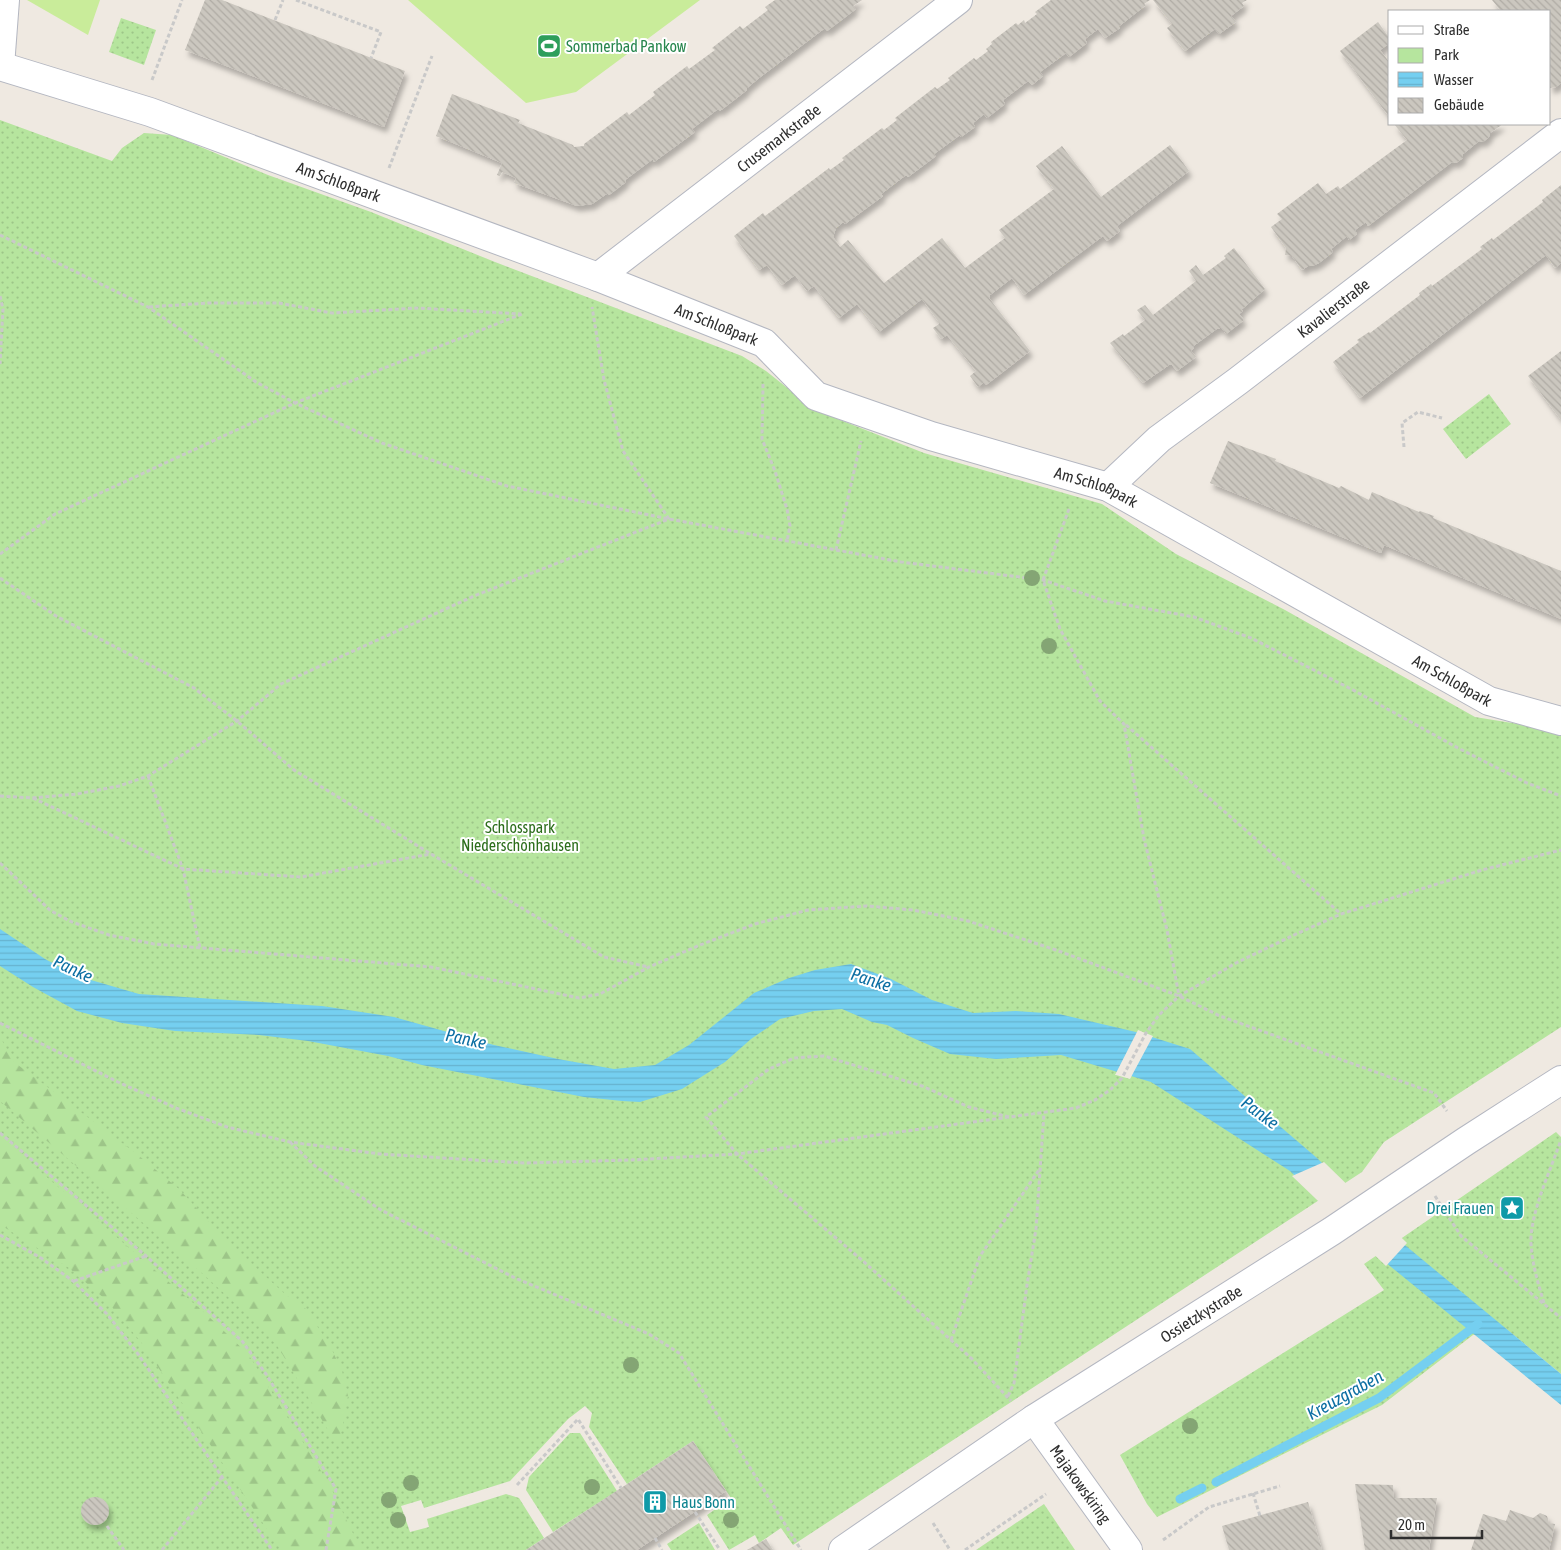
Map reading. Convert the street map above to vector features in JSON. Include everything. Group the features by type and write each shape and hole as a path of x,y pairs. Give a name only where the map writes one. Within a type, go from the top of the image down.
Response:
{"street":[{"path":"0,66 5,0"},
{"name":"Crusemarkstraße","path":"598,277 958,0"},
{"name":"Am Schloßpark","path":"0,66 150,112 598,277 764,343 816,396 931,436 1108,487 1489,701 1561,721"},
{"name":"Kavalierstraße","path":"1108,487 1159,439 1238,381 1561,133"},
{"name":"Ossietzkystraße","path":"843,1550 1034,1419 1378,1200 1556,1091"},
{"name":"Majakowskiring","path":"1034,1419 1128,1550"}],"path":[{"path":"152,80 181,0"},
{"path":"275,20 283,0"},
{"path":"296,0 381,32 371,58"},
{"path":"388,171 432,56"},
{"path":"0,235 148,307 256,382 295,403 382,443 507,486 670,519 902,562 1043,580 1105,601 1194,617 1251,638 1353,690 1467,753 1527,783 1561,796"},
{"path":"0,296 3,309 0,364"},
{"path":"0,554 55,514 295,403 522,314 418,308 332,313 279,303 208,303 148,307"},
{"path":"592,304 604,380 624,451 670,519"},
{"path":"764,343 762,439 776,471 787,509 790,526 787,541"},
{"path":"1404,447 1402,423 1418,412 1442,418"},
{"path":"836,550 867,414"},
{"path":"1069,509 1043,580 1060,629 1100,701 1342,914"},
{"path":"0,796 32,798 77,794 119,786 148,776 237,721 281,684 474,596 670,519"},
{"path":"0,578 56,616 194,688 237,721 294,770 431,854 604,957 649,967"},
{"path":"1124,724 1144,839 1167,930 1179,996"},
{"path":"148,776 183,869 200,948"},
{"path":"32,798 183,869 301,876 431,854"},
{"path":"0,1023 118,1082 176,1108 227,1127 290,1142 380,1154 524,1163 631,1160 737,1154 1076,1108 1095,1100 1110,1090 1122,1078 1146,1033 1159,1014 1179,996 1236,963 1294,934 1342,914 1482,870 1561,850"},
{"path":"0,863 50,911 72,922 109,935 154,944 431,967 579,998 600,994 649,967 700,945 755,924 808,910 867,906 913,910 968,921 1056,950 1179,996 1220,1016 1434,1093 1447,1111"},
{"path":"1011,1117 969,1107 922,1086 824,1056 794,1058 769,1069 706,1117 737,1154 863,1261 951,1340 1008,1396 1014,1383 1036,1228 1044,1113"},
{"path":"0,1133 146,1256 242,1341 266,1374 336,1489 326,1550"},
{"path":"1544,1304 1534,1272 1531,1241 1534,1215 1561,1140"},
{"path":"290,1142 315,1166 381,1210 515,1278 648,1334 679,1353 801,1550"},
{"path":"951,1340 980,1256 1040,1169"},
{"path":"1438,1202 1461,1236 1561,1318"},
{"path":"0,1235 41,1258 74,1281 107,1314 138,1354 272,1550"},
{"path":"74,1281 146,1256"},
{"path":"517,1486 578,1419 622,1488"},
{"path":"162,1550 222,1477"},
{"path":"1162,1540 1208,1507 1280,1486"},
{"path":"1253,1493 1260,1516"},
{"path":"965,1550 1046,1494"},
{"path":"695,1512 720,1550"},
{"path":"106,1526 124,1550"},
{"path":"654,1538 662,1550"}],"green space":[{"path":"27,0 100,0 88,35"},
{"name":"Sommerbad Pankow","path":"408,0 700,0 576,92 526,103"},
{"path":"121,18 156,30 144,65 109,52"},
{"name":"Schlosspark Niederschönhausen","path":"0,120 112,161 122,148 144,133 172,135 268,175 371,212 495,262 742,356 766,371 815,410 924,453 1102,504 1176,554 1285,610 1475,717 1561,731 1561,1027 1384,1142 1362,1172 793,1545 781,1528 759,1543 755,1535 729,1550 707,1515 731,1498 693,1441 627,1484 589,1427 592,1413 585,1406 568,1419 510,1481 424,1508 421,1500 401,1506 410,1532 429,1527 427,1519 506,1494 519,1498 544,1538 526,1550 0,1550"},
{"path":"1489,394 1511,424 1466,459 1443,429"},
{"path":"0,1037 14,1062 138,1155 180,1190 227,1242 286,1295 306,1309 330,1346 342,1371 348,1396 337,1445 278,1347 262,1328 203,1274 0,1101"},
{"path":"1556,1132 1561,1137 1561,1374 1505,1328 1473,1335 1382,1405 1157,1517 1147,1504 1120,1455 1384,1290 1364,1264"},
{"path":"0,1137 206,1314 248,1354 329,1484 361,1550 281,1550 141,1342 106,1300 69,1268 4,1227 0,1227"},
{"path":"570,1433 580,1433 617,1491 553,1532 526,1490 529,1477"},
{"path":"1044,1504 1075,1550 976,1550"},
{"path":"699,1523 715,1550 671,1550 667,1544"}],"water":[{"name":"Panke","path":"0,929 45,959 66,970 84,978 139,994 322,1006 394,1017 494,1045 614,1069 655,1065 689,1045 754,993 789,978 815,970 851,964 891,979 932,1000 973,1013 1016,1011 1059,1014 1136,1032 1190,1049 1317,1158 1406,1246 1561,1374 1561,1405 1385,1262 1290,1171 1151,1082 1061,1055 996,1059 950,1054 887,1025 872,1022 842,1009 814,1011 780,1019 751,1039 725,1062 682,1089 640,1102 584,1097 308,1041 259,1035 175,1031 122,1023 77,1011 0,966"}],"pier":[{"path":"1138,1030 1153,1036 1130,1079 1115,1075"},
{"path":"1324,1162 1407,1243 1386,1266 1292,1176"}],"building":[{"path":"205,0 222,0 405,71 384,127 185,50"},
{"path":"775,0 862,0 853,6 856,9 827,31 825,28 759,78 720,111 718,109 692,129 695,132 654,162 653,159 609,195 608,193 592,204 577,206 514,183 516,178 502,172 500,176 497,175 502,163 436,136 452,94 520,120 518,123 574,147 584,146 584,144 627,112 629,115 655,95 653,92 687,66 689,69 715,50 712,48 740,26 743,29 768,10 765,7"},
{"path":"1051,0 1150,0 1118,27 1120,28 1105,38 1098,29 1085,39 1087,43 1069,57 1066,53 1040,72 1043,76 1032,85 1028,81 1003,100 1005,104 987,118 984,114 973,123 975,127 961,137 960,135 934,154 936,156 908,177 906,175 881,194 883,196 845,224 843,222 836,228 833,237 840,247 848,240 884,283 942,238 965,268 1005,238 999,230 1054,189 1036,166 1062,146 1101,197 1170,145 1189,171 1117,226 1120,231 1107,241 1103,236 1024,295 1012,278 990,295 989,298 1030,351 986,385 984,382 978,387 970,376 976,371 947,335 941,339 933,328 939,324 938,321 922,299 879,332 857,304 839,318 814,286 807,291 795,275 782,285 767,265 759,270 734,236 763,213 765,216 829,168 830,170 844,160 842,158 882,128 884,130 897,120 895,118 935,87 937,89 974,58 976,60 988,51 986,49 992,44 991,42 1016,23 1018,25 1024,20 1025,23 1037,14 1035,12"},
{"path":"1153,0 1247,0 1242,3 1244,6 1231,16 1236,22 1219,34 1215,29 1185,51 1167,28 1172,24"},
{"path":"1492,0 1561,0 1561,83 1556,87 1551,88 1551,10 1500,10"},
{"path":"1378,22 1388,36 1388,44 1380,50 1388,60 1388,115 1340,51"},
{"path":"1395,125 1502,125 1490,133 1489,137 1483,142 1479,141 1463,154 1463,158 1456,163 1452,162 1368,226 1366,222 1355,230 1357,234 1349,240 1347,236 1331,249 1333,252 1319,263 1302,270 1292,256 1285,255 1286,248 1271,227 1282,219 1277,214 1318,183 1326,194 1338,186 1340,189 1407,140"},
{"path":"1561,185 1561,263 1555,268 1546,255 1360,398 1333,362 1359,342 1357,340 1370,333 1420,295 1419,293 1431,284 1432,286 1482,249 1480,247 1492,238 1493,240 1543,202 1542,200"},
{"path":"1234,248 1265,289 1241,310 1243,311 1239,314 1244,320 1226,334 1221,327 1218,328 1192,347 1194,348 1191,351 1196,357 1177,371 1172,365 1169,365 1143,383 1110,343 1123,334 1124,336 1145,320 1137,310 1145,305 1153,315 1196,281 1189,271 1196,265 1203,275 1226,258 1224,256"},
{"path":"1561,351 1561,420 1528,376"},
{"path":"1228,441 1276,459 1275,461 1339,488 1341,486 1369,500 1372,492 1419,512 1434,516 1433,518 1561,571 1561,619 1384,545 1381,553 1210,483"},
{"name":"Haus Bonn","path":"693,1441 726,1491 637,1550 526,1550"},
{"path":"1355,1484 1393,1485 1394,1498 1437,1498 1429,1550 1365,1550"},
{"path":"95,1497 105,1501 109,1511 105,1521 95,1525 85,1521 81,1511 85,1501"},
{"path":"1308,1502 1322,1550 1229,1550 1222,1526"},
{"path":"1510,1510 1533,1518 1540,1513 1547,1516 1549,1523 1555,1524 1549,1550 1471,1550 1483,1514 1506,1521"},
{"path":"766,1539 773,1550 747,1550 759,1543"}],"waterway":[{"name":"Kreuzgraben","path":"1216,1482 1379,1398 1478,1324"},
{"name":"Kreuzgraben","path":"1180,1499 1202,1488"}],"place":[{"name":"Sommerbad Pankow","path":"549,46"},
{"name":"Drei Frauen","path":"1512,1208"},
{"name":"Haus Bonn","path":"655,1502"}]}
